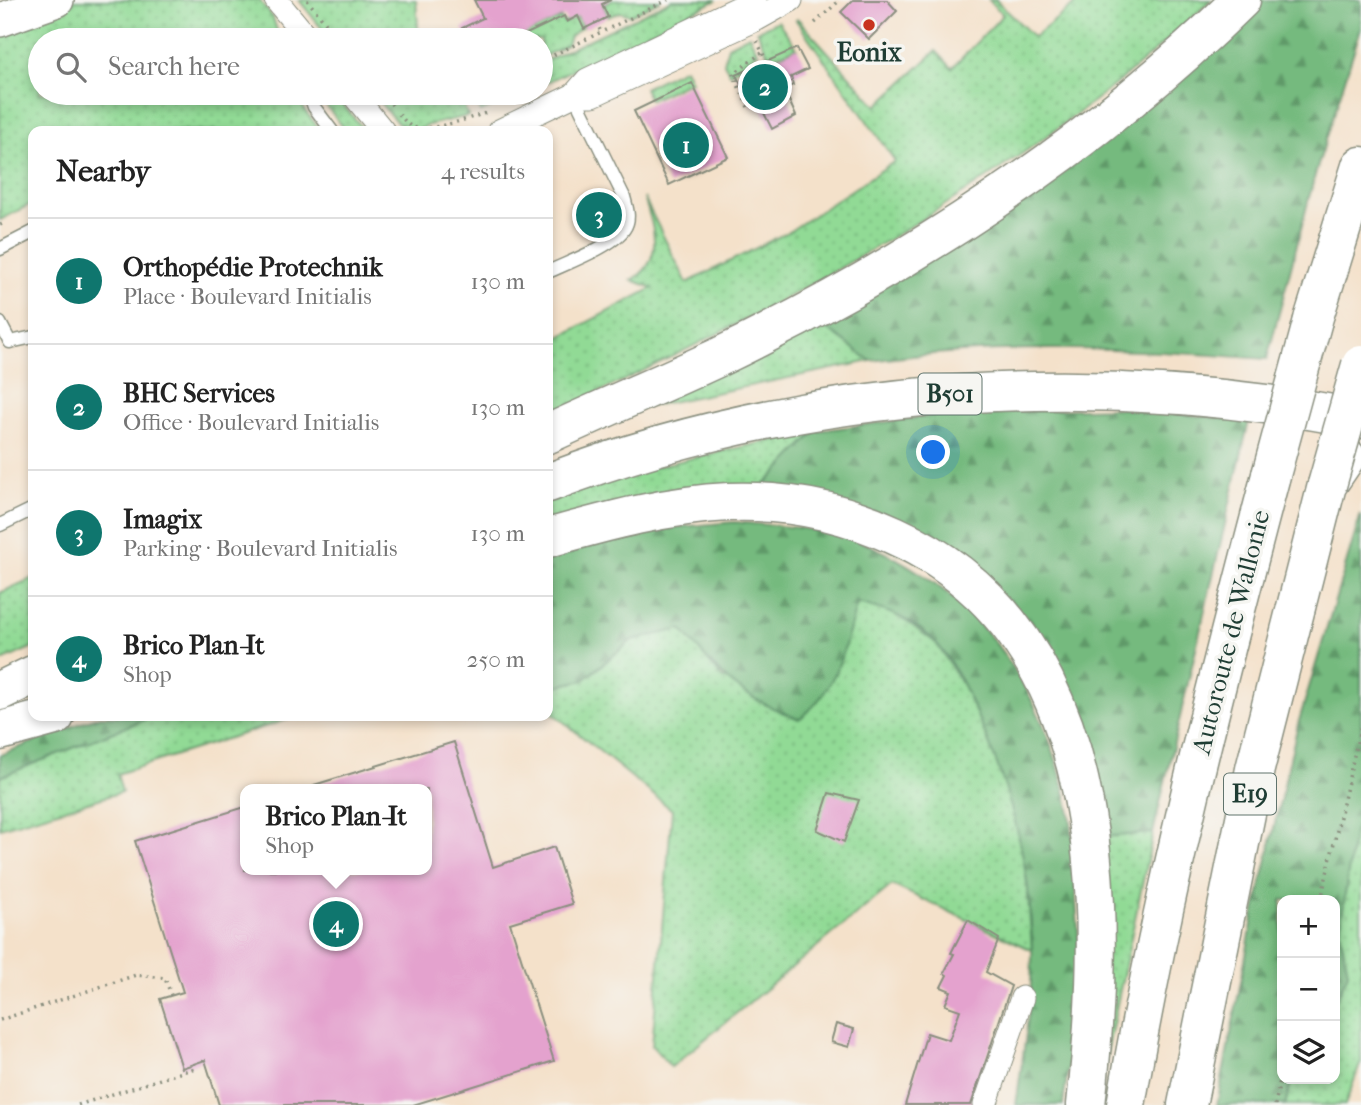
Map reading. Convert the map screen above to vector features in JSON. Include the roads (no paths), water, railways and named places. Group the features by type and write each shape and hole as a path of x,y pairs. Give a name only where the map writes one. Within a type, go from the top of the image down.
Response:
{"highway":[{"path":"553,432 716,358 834,297 920,246 1014,186 1113,114 1241,0"},
{"name":"Autoroute de Wallonie","path":"1126,1105 1199,753 1313,320 1361,166"},
{"name":"B501","path":"553,454 671,418 751,399 937,370 1012,365 1160,367 1283,379 1361,394"},
{"name":"E19","path":"1187,1105 1255,768 1327,485 1361,365"},
{"name":"B501","path":"553,481 630,455 725,430 814,412 964,393 1054,389 1184,393 1283,404 1361,419"},
{"path":"1327,485 1361,435"},
{"path":"553,537 636,514 680,506 731,502 781,504 828,511 872,525 914,544 951,567 988,599 1017,635 1044,681 1079,772 1086,808 1094,878 1095,944 1086,1105"},
{"path":"0,691 28,677"},
{"path":"0,722 28,708"},
{"path":"0,730 35,721"}],"street":[{"path":"0,20 57,0"},
{"path":"276,0 298,28"},
{"path":"509,126 574,95 587,80 755,0"},
{"path":"574,95 593,95 757,19 791,0"},
{"path":"362,105 379,126"},
{"path":"985,1105 1022,998"}],"lane":[{"path":"553,270 614,239 624,229 629,215 624,197 574,95"},
{"path":"313,105 328,126"},
{"path":"0,249 28,235"},
{"path":"0,323 10,342 28,338"},
{"path":"0,524 28,511"}],"place":[{"name":"Eonix","path":"869,25"},
{"name":"BHC Services","path":"765,87"},
{"name":"Orthopédie Protechnik","path":"686,145"},
{"name":"Imagix","path":"599,215"},
{"name":"Brico Plan-It","path":"336,924"}]}
